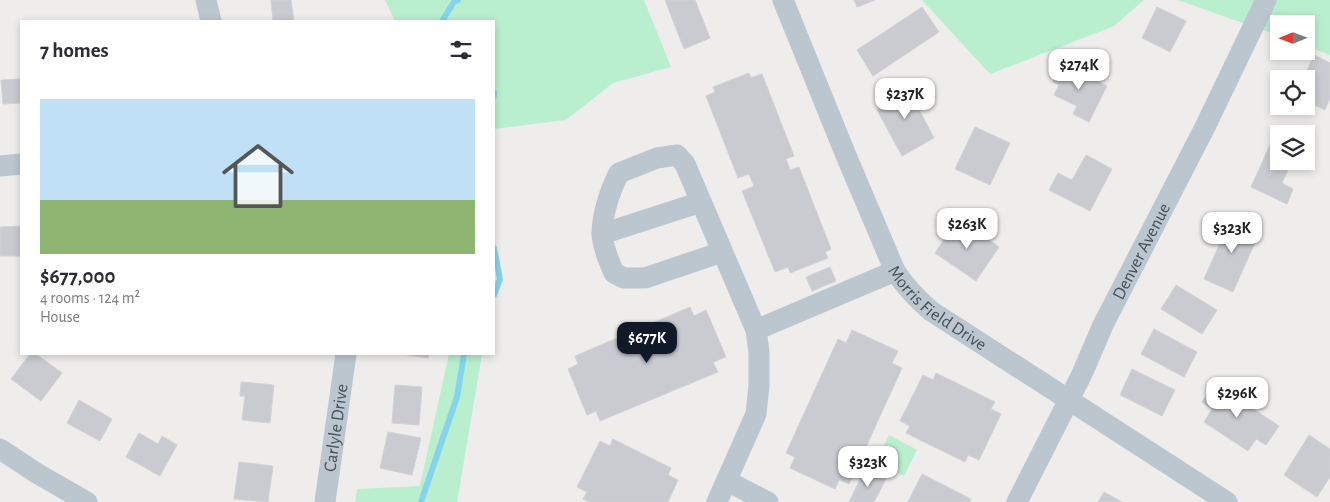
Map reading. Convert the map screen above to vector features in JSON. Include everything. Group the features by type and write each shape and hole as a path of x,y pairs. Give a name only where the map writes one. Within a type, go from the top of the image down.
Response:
{"street":[{"path":"206,0 211,20"},
{"name":"Morris Field Drive","path":"783,0 845,153 896,271 917,299 931,310 1227,502"},
{"name":"Denver Avenue","path":"1017,502 1082,374 1104,325 1205,127 1266,0"},
{"path":"718,502 756,414 759,385 759,352 756,330 685,164 677,155 657,158 619,173 609,193 602,234 606,255 614,273 624,278 645,278 722,252"},
{"path":"0,166 20,164"},
{"path":"602,234 701,202"},
{"path":"756,330 896,271"},
{"name":"Carlyle Drive","path":"325,502 346,355"},
{"path":"0,449 38,474 87,502"},
{"path":"727,481 768,502"}],"green space":[{"path":"385,0 644,0 671,67 613,83 566,120 495,129 495,20 395,20"},
{"path":"922,0 1144,0 1114,26 990,74"},
{"path":"1178,0 1330,0 1330,55 1315,49 1315,15 1270,15 1270,33"},
{"path":"449,355 482,355 457,502 355,502 357,489 420,486"},
{"path":"889,435 917,450 904,476 876,461"}],"building":[{"path":"271,0 291,0 294,20 273,20"},
{"path":"665,0 695,0 710,38 684,49"},
{"path":"854,0 875,0 857,7"},
{"path":"922,7 939,32 873,76 857,50"},
{"path":"1157,7 1186,21 1170,52 1142,38"},
{"path":"1315,56 1330,63 1330,98 1325,110 1315,105 1315,70 1307,70 1312,60 1315,60"},
{"path":"1062,63 1107,86 1089,122 1073,114 1077,106 1054,95 1059,85 1053,82"},
{"path":"749,73 751,78 762,74 794,156 786,159 790,170 799,167 831,249 825,252 828,258 790,273 788,267 775,272 742,191 754,186 749,174 738,178 706,96 715,92 713,87"},
{"path":"20,79 20,103 3,104 1,80"},
{"path":"904,81 934,138 902,156 877,110 890,103 885,92"},
{"path":"975,127 1010,143 990,185 955,169"},
{"path":"1270,145 1270,170 1288,170 1282,183 1293,189 1287,204 1251,187"},
{"path":"1086,155 1112,169 1090,211 1049,190 1058,173 1072,180"},
{"path":"1232,216 1261,229 1233,292 1204,279"},
{"path":"958,218 999,247 976,281 935,253"},
{"path":"20,226 20,256 0,256 0,227"},
{"path":"830,267 836,281 812,291 806,277"},
{"path":"1176,285 1217,310 1202,334 1161,309"},
{"path":"690,307 694,316 706,310 726,357 713,362 718,372 600,421 596,411 587,415 568,369 578,364 575,356"},
{"path":"1154,329 1197,352 1184,377 1141,354"},
{"path":"852,330 898,351 892,363 902,368 849,484 839,480 835,489 790,468 795,457 786,453 838,339 846,343"},
{"path":"29,355 37,355 62,373 41,401 11,379"},
{"path":"408,355 429,355 428,358"},
{"path":"1132,369 1175,390 1162,416 1120,395"},
{"path":"936,373 995,402 991,409 1001,414 979,460 968,455 965,462 906,433 910,426 900,421 923,375 933,380"},
{"path":"241,382 274,385 270,423 242,420 245,396 240,396"},
{"path":"1214,383 1279,426 1266,445 1256,439 1248,451 1204,422 1212,409 1202,402"},
{"path":"395,385 422,387 419,425 392,423"},
{"path":"79,400 112,419 100,441 67,423"},
{"path":"388,432 421,438 412,475 380,468"},
{"path":"139,433 158,444 162,436 177,445 160,476 126,457"},
{"path":"1309,435 1330,449 1330,477 1317,497 1284,475"},
{"path":"613,439 671,468 668,475 678,480 668,502 590,502 583,499 587,492 577,487 600,441 610,446"},
{"path":"239,462 273,466 268,502 234,499"},
{"path":"865,469 886,479 874,502 849,502"},
{"path":"922,474 971,499 970,502 908,502"},
{"path":"1104,492 1122,502 1098,502"}],"waterway":[{"path":"443,20 454,2 458,0"},
{"path":"495,253 500,279 495,292"},
{"path":"421,502 457,397 464,355"}]}
